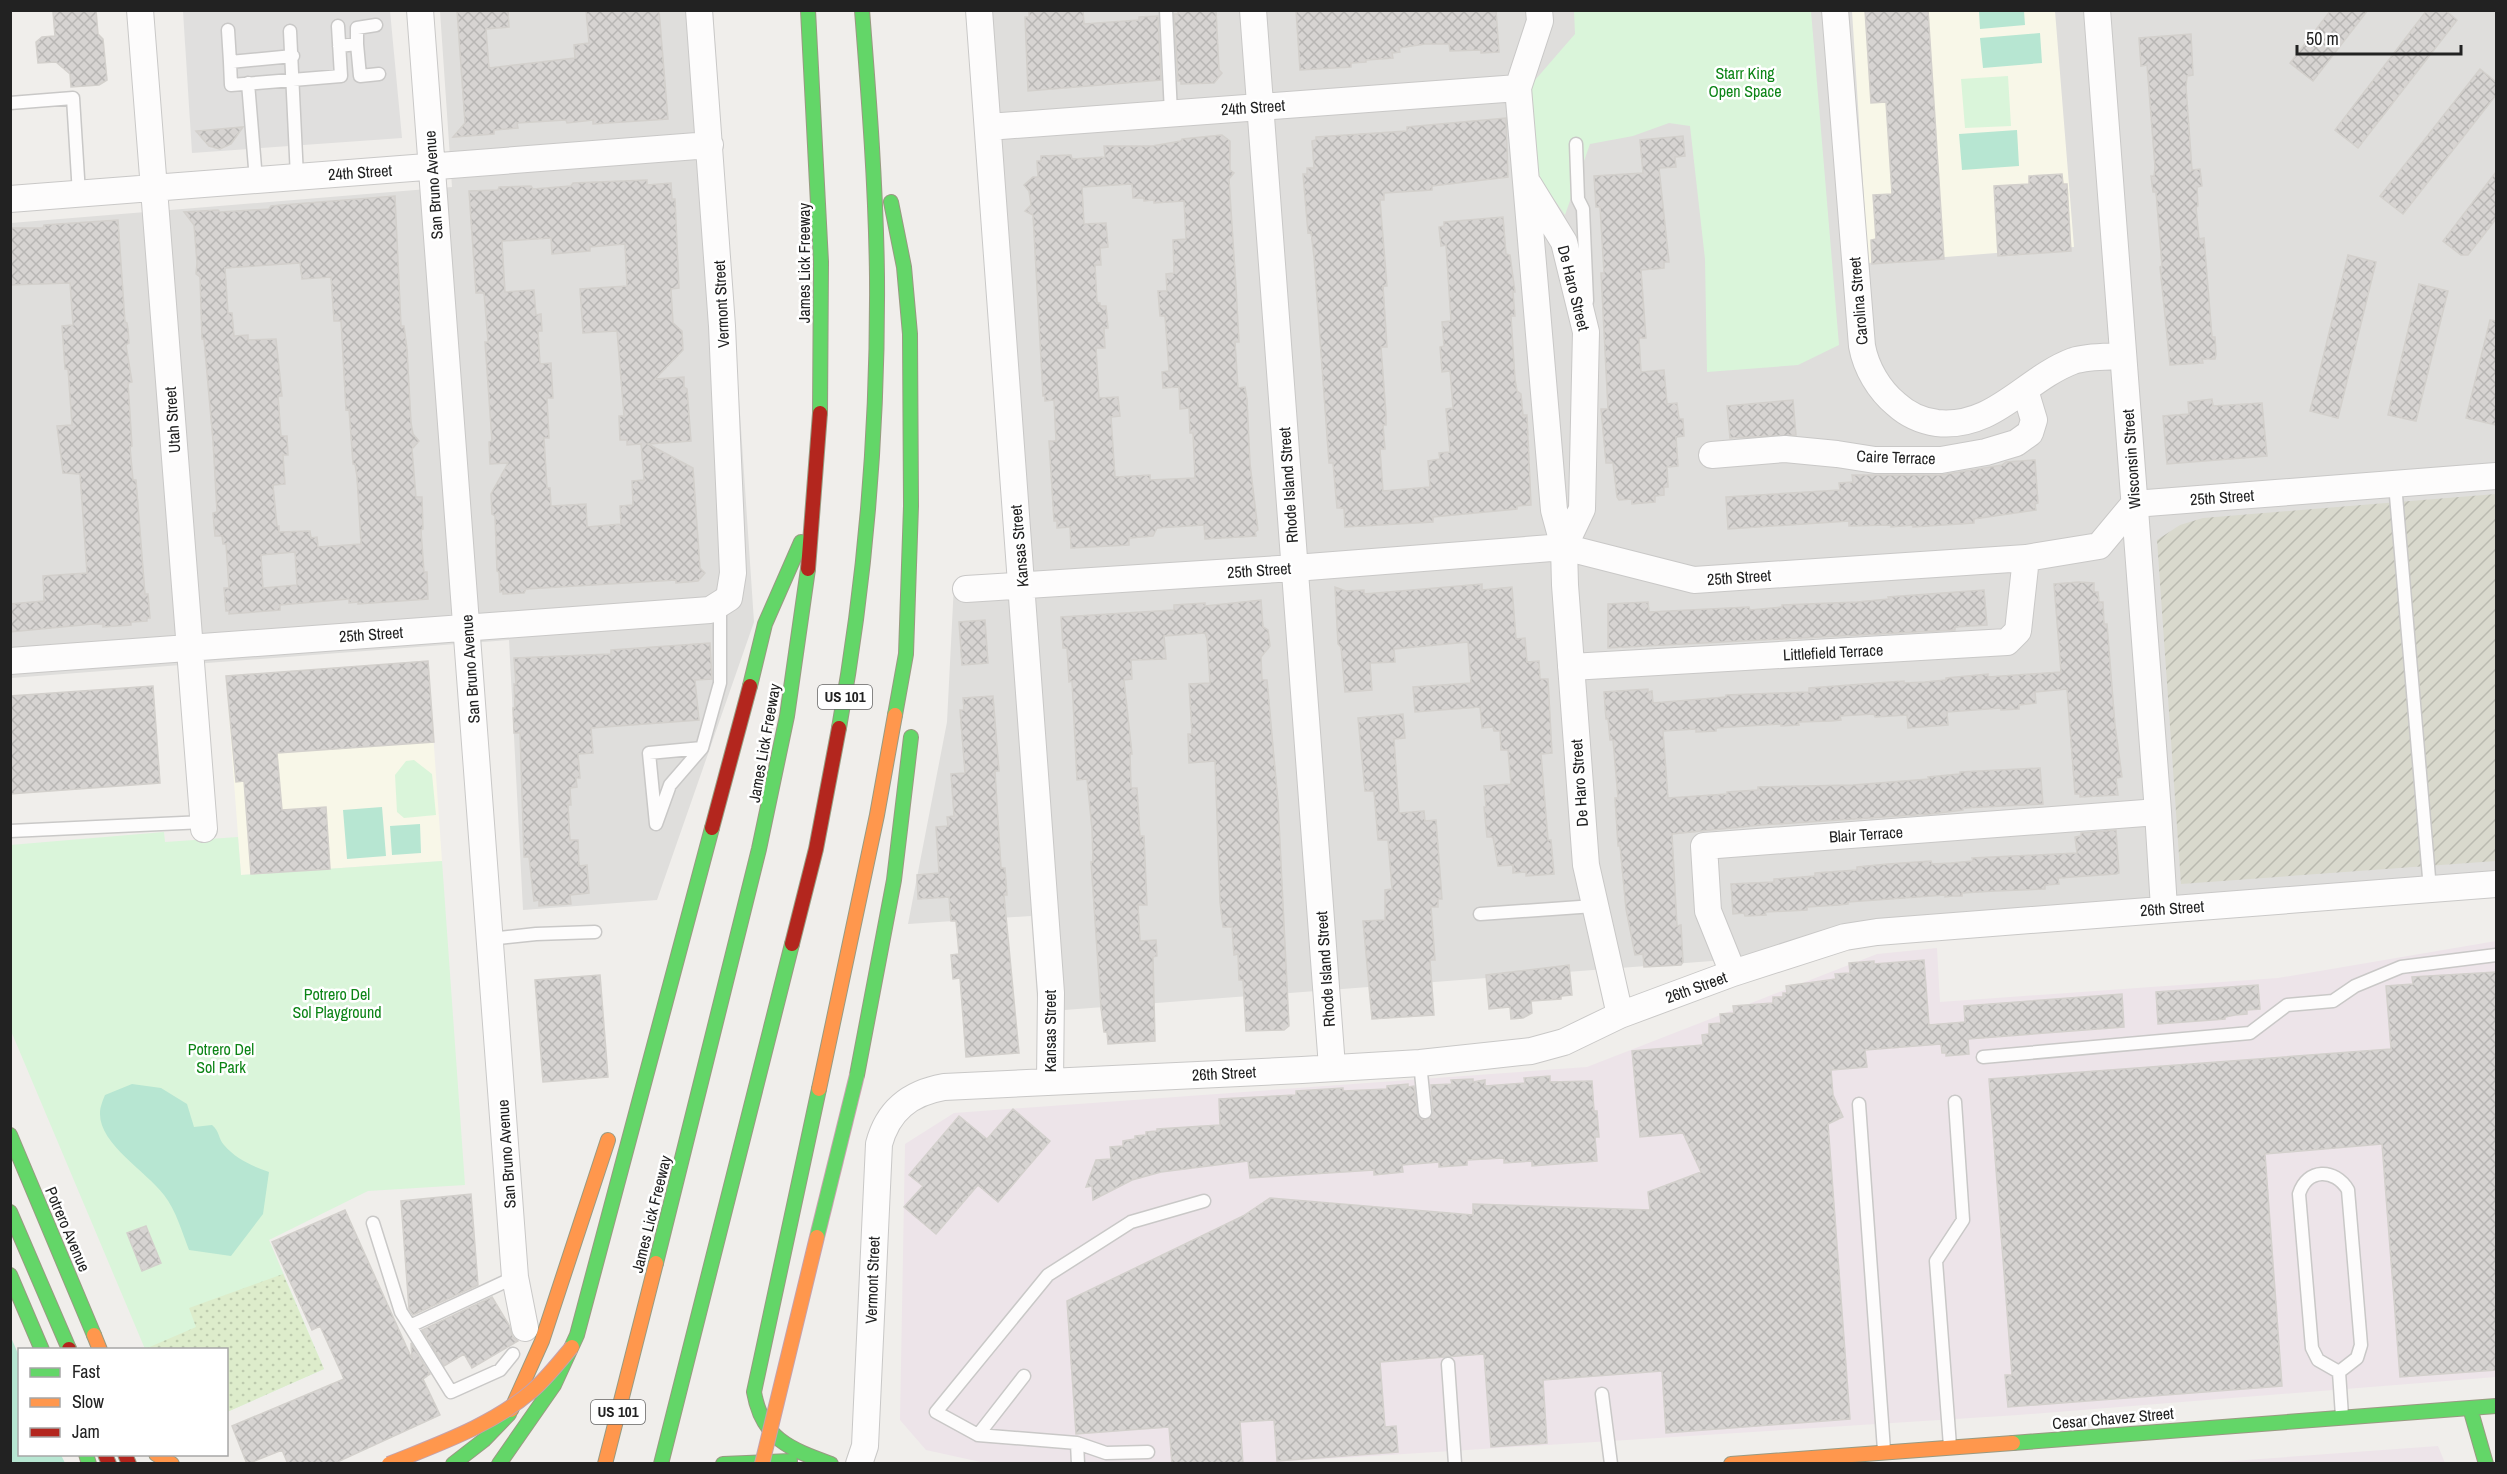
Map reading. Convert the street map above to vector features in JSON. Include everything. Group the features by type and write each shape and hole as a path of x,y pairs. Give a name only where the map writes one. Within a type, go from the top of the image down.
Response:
{"main road":[{"name":"James Lick Freeway","path":"605,1464 769,809 792,689 814,513 820,385 822,255 808,10"},
{"name":"US 101","path":"661,1464 813,860 835,756 849,670 868,519 876,384 876,232 862,10"},
{"path":"831,1464 793,1449 772,1435 758,1413 754,1392 887,764 906,654 910,545 911,381 908,300 904,267 868,88"},
{"path":"499,1464 544,1401 572,1347 584,1312 635,1110 729,767 765,624 814,513"},
{"path":"910,545 913,694"},
{"path":"762,1464 857,1075 876,984 894,880 911,754 912,718"},
{"path":"651,1003 683,900 729,767"},
{"path":"477,1464 509,1414 542,1341 612,1127"},
{"name":"Potrero Avenue","path":"10,1135 99,1348"},
{"path":"10,1212 69,1348"},
{"path":"10,1275 41,1348"},
{"path":"388,1464 466,1432 507,1411 546,1379 572,1347"},
{"name":"Cesar Chavez Street","path":"1731,1464 2496,1406"},
{"path":"2470,1408 2486,1464"},
{"path":"453,1464 484,1440 509,1414"},
{"path":"156,1456 172,1464"},
{"path":"723,1464 767,1460 818,1464"}],"street":[{"name":"Utah Street","path":"140,10 204,826"},
{"name":"San Bruno Avenue","path":"420,10 514,1276 525,1328"},
{"name":"Vermont Street","path":"699,10 723,326 733,573 724,601"},
{"name":"Kansas Street","path":"979,10 1023,585 1051,993 1050,1082"},
{"name":"Rhode Island Street","path":"1253,10 1332,1067"},
{"name":"De Haro Street","path":"1539,10 1540,21 1518,88 1554,510 1564,547 1564,585 1586,865 1620,1015"},
{"name":"Carolina Street","path":"1835,10 1862,346 1870,369 1891,400 1914,416 1928,422 1961,423 2007,403 2074,361 2123,356"},
{"name":"Wisconsin Street","path":"2097,10 2164,908"},
{"name":"24th Street","path":"988,127 1518,88"},
{"name":"24th Street","path":"10,199 710,145"},
{"name":"De Haro Street","path":"1526,180 1564,242 1586,332 1582,509 1564,547"},
{"name":"Caire Terrace","path":"1712,455 1785,449 1875,460 1941,460 1986,452 2016,443 2030,433 2034,420 2025,390"},
{"name":"25th Street","path":"966,589 1295,568 1564,547 1694,580 2026,558 2099,546 2134,504 2496,476"},
{"name":"Littlefield Terrace","path":"1571,667 2007,642 2018,630 2026,558"},
{"name":"25th Street","path":"10,661 710,610 724,601"},
{"name":"Blair Terrace","path":"1732,973 1708,911 1704,846 2158,812"},
{"name":"26th Street","path":"903,1103 915,1095 944,1087 1420,1063 1531,1051 1564,1042 1620,1015 1732,973 1845,936 2164,908 2496,884"},
{"name":"Vermont Street","path":"859,1464 865,1446 879,1144 883,1128 903,1103"}],"lane":[{"path":"1166,10 1171,113"},
{"path":"376,25 357,28 357,44 360,76 379,74"},
{"path":"228,30 231,85 341,76 338,26"},
{"path":"290,31 297,177"},
{"path":"339,46 357,44"},
{"path":"230,62 292,56"},
{"path":"248,83 256,180"},
{"path":"10,103 73,98 79,194"},
{"path":"1576,144 1578,199 1583,209 1587,285 1586,332"},
{"path":"2395,484 2430,889"},
{"path":"702,748 649,753 656,824 670,785 702,748 720,683 724,601"},
{"path":"10,831 204,826"},
{"path":"1480,914 1594,906"},
{"path":"490,939 536,934 595,932"},
{"path":"1983,1057 2250,1033 2287,1005 2333,1000 2355,986 2402,967 2496,955"},
{"path":"1420,1063 1425,1112"},
{"path":"1950,1447 1936,1261 1963,1220 1955,1102"},
{"path":"1859,1104 1884,1452"},
{"path":"2322,1174 2335,1176 2348,1190 2361,1345 2357,1358 2338,1372 2318,1360 2312,1348 2300,1194 2302,1185 2310,1178 2322,1174"},
{"path":"1148,1452 1106,1453 1077,1443 978,1435 936,1412 1048,1275 1131,1222 1204,1201"},
{"path":"373,1223 401,1312 451,1392 500,1370 513,1354"},
{"path":"410,1326 514,1276"},
{"path":"1448,1364 1455,1464"},
{"path":"2338,1372 2342,1417"},
{"path":"978,1435 1024,1376"},
{"path":"1602,1394 1611,1464"},
{"path":"1077,1443 1078,1464"}],"shaded area":[{"path":"183,11 390,11 402,138 192,153"},
{"path":"440,11 713,11 754,622 657,900 523,910 509,640 11,678 11,223 452,187"},
{"path":"982,11 2496,11 2496,886 1712,961 1038,1012 1031,916 908,924 947,722 954,584 1024,579"},
{"path":"1852,11 2055,11 2074,247 1868,263"},
{"path":"2496,494 2496,861 2181,884 2157,540 2180,525 2203,518"},
{"path":"428,661 442,861 241,875 226,676"},
{"path":"2496,941 2496,1377 2018,1415 1248,1464 985,1463 926,1450 900,1420 905,1144 954,1113 1587,1067 1877,954 1937,948 1940,1002 2278,978"},
{"path":"2438,1446 2445,1463 2205,1463"}],"green space":[{"name":"Starr King Open Space","path":"1574,11 1811,11 1839,345 1798,365 1707,372 1705,259 1690,126 1669,123 1633,136 1590,144 1565,215 1538,176 1529,87 1575,34"},
{"path":"1979,11 2024,11 2025,25 1980,29"},
{"path":"2040,33 2042,63 1983,68 1980,38"},
{"path":"2008,76 2011,126 1965,128 1961,79"},
{"path":"2017,130 2019,166 1962,170 1959,134"},
{"path":"414,760 432,774 436,815 404,818 397,812 395,775 406,761"},
{"path":"382,807 386,856 347,859 343,810"},
{"path":"420,824 421,853 392,855 390,826"},
{"name":"Potrero Del Sol Park","path":"164,832 165,842 238,837 241,875 442,861 465,1185 368,1191 269,1240 324,1369 228,1412 228,1348 145,1348 11,1031 10,845"},
{"path":"132,1084 161,1088 187,1104 194,1127 212,1125 224,1145 234,1154 250,1165 269,1172 263,1214 231,1256 189,1250 175,1214 164,1195 107,1136 100,1113 105,1095"},
{"path":"283,1274 324,1369 228,1412 228,1348 147,1348 196,1327 189,1308"},
{"path":"10,1335 18,1354 18,1456 62,1456 65,1463 11,1463"}],"building":[{"path":"96,10 98,34 103,39 107,80 99,85 71,87 70,74 56,62 38,63 36,42 42,37 55,36 53,12"},
{"path":"457,10 508,10 509,27 486,29 489,68 575,58 574,45 589,43 586,10 659,10 668,119 593,124 593,120 567,123 566,120 517,123 518,128 494,130 494,134 453,137 465,123"},
{"path":"1029,10 1083,10 1084,24 1139,20 1139,17 1158,16 1161,80 1028,91 1025,17 1029,17"},
{"path":"1178,10 1216,10 1219,70 1222,73 1214,83 1181,84 1181,81 1178,81 1174,14 1178,14"},
{"path":"1296,10 1496,10 1499,52 1450,51 1449,44 1425,44 1399,48 1400,52 1392,53 1393,58 1351,63 1351,67 1300,70"},
{"path":"1865,10 1928,10 1944,259 1872,264 1871,240 1876,239 1873,195 1892,194 1886,102 1871,103"},
{"path":"2331,10 2368,10 2313,81 2290,63"},
{"path":"2427,10 2445,10 2457,20 2358,148 2335,130"},
{"path":"2191,34 2193,75 2187,76 2186,87 2192,170 2200,169 2202,186 2197,187 2198,206 2196,207 2199,239 2204,238 2212,337 2215,337 2216,355 2215,359 2202,359 2203,363 2170,365 2160,267 2162,266 2156,192 2153,192 2151,176 2154,176 2155,167 2147,65 2141,66 2139,38"},
{"path":"2480,69 2496,82 2496,95 2403,214 2380,196"},
{"path":"1506,118 1508,177 1432,186 1432,190 1384,193 1384,200 1380,200 1387,286 1383,286 1387,347 1381,347 1386,425 1383,425 1385,449 1380,449 1383,491 1430,487 1428,461 1440,459 1439,453 1450,452 1446,409 1453,408 1450,371 1442,372 1440,347 1444,346 1442,322 1451,321 1446,245 1441,246 1439,227 1444,226 1444,222 1503,217 1506,254 1510,255 1515,292 1513,292 1515,316 1511,316 1515,379 1517,391 1521,394 1523,415 1527,415 1531,505 1517,506 1517,509 1433,517 1433,522 1345,527 1344,508 1337,508 1333,463 1329,463 1314,257 1311,232 1308,233 1303,174 1307,174 1307,168 1314,168 1312,141 1316,140 1316,137 1407,131 1407,127"},
{"path":"243,127 231,144 220,149 209,146 196,131"},
{"path":"1222,135 1230,141 1230,170 1234,173 1229,179 1239,342 1235,342 1238,388 1245,387 1247,399 1250,464 1258,530 1255,532 1256,536 1205,539 1204,525 1157,528 1153,536 1129,538 1129,545 1071,548 1070,527 1057,528 1057,521 1054,521 1049,441 1056,441 1054,400 1045,401 1045,396 1043,396 1033,215 1025,211 1031,205 1029,191 1024,185 1033,177 1038,177 1037,161 1041,161 1041,156 1071,155 1072,159 1105,157 1104,146 1152,146 1182,139","holes":["1132,184 1133,198 1144,198 1144,201 1154,200 1154,203 1184,201 1186,239 1173,240 1174,273 1166,274 1167,291 1158,291 1160,316 1165,316 1169,371 1162,372 1163,388 1179,387 1180,409 1189,408 1190,433 1193,433 1195,478 1150,480 1150,475 1115,477 1111,417 1120,416 1118,397 1099,398 1096,348 1105,348 1104,328 1108,328 1106,306 1100,306 1100,303 1097,303 1095,265 1101,265 1100,248 1108,247 1106,223 1084,224 1082,187"]},
{"path":"1683,136 1685,156 1675,157 1676,167 1659,168 1669,262 1664,262 1664,268 1641,270 1646,338 1639,338 1641,372 1664,370 1667,404 1677,403 1679,419 1683,419 1684,436 1676,437 1678,466 1667,467 1668,487 1664,487 1664,495 1655,496 1655,502 1632,504 1632,499 1619,500 1617,497 1613,463 1606,463 1601,409 1608,409 1601,273 1604,273 1600,207 1596,207 1594,176 1643,173 1640,140"},
{"path":"2496,172 2496,219 2468,255 2461,255 2443,241"},
{"path":"2062,174 2063,184 2067,184 2071,251 1998,256 1994,186 2029,184 2029,176"},
{"path":"647,180 647,185 671,183 672,199 675,199 679,288 671,289 673,323 682,331 683,350 655,379 684,377 691,441 648,444 693,468 700,568 705,573 698,581 676,583 676,580 526,589 524,593 503,594 503,591 500,592 495,516 492,514 491,494 508,463 490,464 489,442 492,441 485,342 488,342 484,293 476,293 469,191 531,186 533,189 571,186 573,183","holes":["551,238 552,254 590,251 590,247 625,244 627,286 580,289 583,333 617,331 624,416 619,416 620,440 627,440 627,445 641,444 644,480 632,481 633,505 620,506 621,524 587,527 586,504 551,506 550,488 547,488 544,438 549,438 547,398 553,398 551,363 540,364 538,331 542,331 541,314 536,315 534,290 505,292 502,241"]},
{"path":"395,196 401,326 404,326 407,349 411,423 413,434 419,441 412,449 416,497 422,497 423,529 421,530 428,599 358,604 358,602 349,603 349,599 280,605 280,610 229,614 229,611 226,611 224,588 229,588 226,544 223,544 222,536 215,536 213,513 217,512 213,441 204,339 202,339 200,277 196,274 194,225 184,212 269,209 271,206","holes":["300,263 302,279 331,277 334,321 341,321 346,410 349,409 353,464 355,464 357,477 361,544 318,547 317,537 311,538 310,531 279,532 273,485 285,484 283,455 288,455 287,436 281,436 278,396 282,396 276,339 248,340 248,335 234,336 232,313 228,313 225,268","295,552 297,585 263,588 261,555"]},
{"path":"118,220 125,322 129,343 126,345 132,382 128,383 132,446 130,447 133,480 136,480 145,594 148,594 150,618 147,618 147,621 131,622 131,625 103,627 103,624 93,624 10,632 10,604 44,601 43,576 87,573 80,474 63,473 57,426 72,425 62,326 73,325 70,283 10,285 10,228 43,228 44,225"},
{"path":"2348,255 2376,262 2338,418 2310,411"},
{"path":"2419,284 2448,291 2416,421 2388,415"},
{"path":"2490,320 2496,321 2496,425 2466,418"},
{"path":"2212,399 2213,406 2262,403 2267,456 2167,464 2163,416 2189,414 2188,402"},
{"path":"1793,400 1796,435 1730,438 1727,406"},
{"path":"2035,460 2038,503 2035,504 2036,510 1974,519 1974,523 1913,527 1913,525 1849,526 1849,521 1728,529 1726,497 1840,490 1839,483 1853,482 1852,475 1941,475 2002,465 2006,462"},
{"path":"2094,583 2094,592 2098,592 2099,602 2103,602 2122,777 2116,778 2118,795 2080,797 2080,794 2075,794 2067,689 2035,692 2036,703 2019,705 2019,709 1947,712 1948,725 1908,728 1907,715 1875,717 1874,714 1840,716 1841,720 1798,722 1799,725 1716,728 1716,731 1696,732 1696,729 1663,731 1668,798 1727,794 1727,792 1758,790 1758,787 1853,785 1929,779 1928,777 1960,774 1960,772 2040,768 2043,804 1963,808 1963,810 1931,814 1761,825 1672,834 1677,926 1681,925 1683,962 1681,965 1644,967 1643,954 1635,955 1626,909 1620,846 1618,846 1615,798 1618,798 1613,740 1610,740 1608,719 1606,719 1604,692 1648,689 1648,692 1652,691 1653,703 1726,697 1726,695 1809,692 1809,688 1904,681 1904,683 1925,682 1988,674 1988,677 2061,672 2054,584"},
{"path":"1482,584 1482,590 1512,587 1516,639 1525,638 1527,662 1539,661 1540,679 1548,679 1552,753 1541,754 1548,840 1551,840 1554,874 1526,876 1526,872 1513,873 1513,865 1498,866 1493,837 1487,837 1484,786 1511,784 1508,750 1501,750 1500,731 1494,731 1493,727 1482,728 1480,707 1415,712 1413,687 1471,683 1468,642 1394,649 1395,662 1370,663 1372,690 1345,692 1341,647 1338,644 1335,587 1346,591 1364,590 1364,594"},
{"path":"1984,590 1987,625 1955,627 1955,630 1608,648 1608,604 1648,602 1649,612 1749,607 1750,610 1782,607 1782,605 1857,602 1889,599 1888,597"},
{"path":"1261,600 1263,627 1268,630 1270,646 1261,657 1262,680 1267,680 1278,802 1289,1026 1284,1030 1246,1031 1243,980 1239,980 1238,954 1234,955 1232,927 1223,927 1220,902 1215,761 1189,763 1188,734 1192,734 1189,684 1210,683 1207,639 1205,633 1164,636 1166,659 1131,660 1132,679 1124,680 1132,754 1130,754 1131,788 1137,788 1140,836 1144,836 1147,905 1138,905 1140,941 1156,940 1157,956 1153,957 1155,1041 1108,1044 1101,1008 1091,862 1093,862 1092,829 1087,779 1077,780 1072,681 1069,682 1067,648 1063,648 1061,617 1174,610 1174,605 1205,603 1205,606"},
{"path":"985,620 988,663 962,665 959,622"},
{"path":"710,643 712,679 695,680 699,720 591,728 593,753 578,754 580,778 576,778 577,787 570,788 571,805 568,805 570,840 578,840 579,866 587,865 589,893 570,895 571,904 539,906 539,900 534,901 529,857 524,857 520,733 514,733 513,708 515,708 514,684 516,684 514,658 611,654 611,650"},
{"path":"428,661 434,742 277,753 282,810 326,807 330,869 251,874 244,781 236,782 226,676"},
{"path":"153,686 160,783 10,794 10,696"},
{"path":"993,696 999,771 995,771 1001,868 1005,868 1007,895 1004,895 1019,1053 966,1057 960,978 953,979 951,955 959,954 956,921 951,921 949,897 918,899 917,875 939,873 936,827 948,826 947,817 954,816 951,774 965,773 960,710 964,710 963,698"},
{"path":"1403,714 1405,738 1394,739 1399,813 1424,811 1425,821 1436,820 1442,899 1438,899 1438,907 1431,907 1435,960 1430,960 1434,1015 1372,1019 1363,921 1385,920 1385,890 1392,889 1388,840 1378,840 1374,791 1365,791 1358,718"},
{"path":"2116,830 2119,873 2116,874 2058,878 2059,884 2045,885 2045,889 1848,902 1848,904 1807,907 1807,910 1765,912 1766,915 1733,914 1731,884 1774,882 1774,879 1815,876 1815,873 1857,870 1857,867 1888,864 1931,861 1932,864 1951,863 1973,861 1972,858 2077,853 2075,837 2081,836 2081,833"},
{"path":"1924,960 1929,1025 1965,1022 1964,1006 2122,994 2124,1027 1968,1039 1969,1054 1946,1056 1946,1053 1942,1053 1941,1044 1865,1050 1867,1067 1831,1070 1833,1095 1843,1117 1828,1124 1850,1419 1666,1433 1662,1371 1543,1380 1547,1443 1491,1447 1484,1354 1380,1362 1385,1427 1396,1426 1398,1452 1277,1461 1274,1420 1240,1422 1243,1464 1172,1464 1169,1427 1076,1434 1067,1301 1243,1216 1270,1198 1473,1215 1473,1204 1650,1210 1648,1192 1701,1172 1683,1133 1640,1137 1632,1051 1703,1045 1702,1035 1709,1034 1709,1024 1721,1023 1720,1014 1734,1013 1733,1006 1773,1003 1773,997 1783,997 1783,993 1787,993 1786,986 1836,979 1835,974 1850,973 1849,963 1874,961 1874,964"},
{"path":"1569,965 1572,995 1561,996 1561,999 1531,1001 1532,1013 1523,1018 1511,1019 1510,1007 1489,1009 1486,975"},
{"path":"2496,972 2496,1370 2400,1377 2382,1144 2265,1154 2282,1386 2008,1407 2005,1375 2012,1375 1989,1079 2391,1049 2386,986 2413,984 2412,977"},
{"path":"600,975 608,1077 543,1082 535,980"},
{"path":"2258,985 2260,1009 2247,1010 2247,1014 2225,1017 2225,1019 2158,1024 2156,992"},
{"path":"1550,1076 1550,1082 1592,1081 1599,1137 1595,1137 1597,1161 1532,1166 1532,1161 1504,1163 1504,1158 1467,1160 1467,1165 1439,1167 1439,1162 1402,1165 1403,1172 1374,1175 1374,1170 1250,1178 1248,1161 1161,1172 1132,1180 1093,1200 1092,1186 1086,1187 1096,1160 1111,1159 1110,1147 1123,1146 1123,1141 1135,1139 1135,1136 1146,1135 1146,1132 1157,1131 1157,1129 1220,1125 1219,1099 1296,1095 1296,1091 1343,1088 1343,1091 1387,1089 1387,1086 1408,1084 1408,1087 1414,1086 1418,1116 1425,1120 1430,1118 1433,1112 1431,1085 1452,1084 1451,1080 1473,1079 1473,1082 1485,1080 1485,1086 1525,1083 1524,1078"},
{"path":"1013,1109 1050,1141 998,1202 978,1185 936,1234 904,1207 923,1186 909,1175 959,1116 987,1139"},
{"path":"471,1194 478,1285 413,1315 409,1309 401,1201"},
{"path":"345,1210 412,1359 411,1343 430,1374 423,1379 440,1415 333,1464 288,1464 282,1450 247,1464 232,1426 344,1379 320,1326 312,1330 272,1242"},
{"path":"146,1226 161,1263 142,1271 127,1233"},
{"path":"492,1297 509,1325 513,1337 518,1341 472,1368 464,1354 444,1366 422,1330"}],"traffic: fast":[{"path":"808,10 821,262 820,413"},
{"path":"839,728 863,560 873,447 877,334 875,210 862,10"},
{"path":"891,202 904,267 910,334 911,506 906,654 895,715"},
{"path":"750,686 765,624 801,542"},
{"path":"656,1263 759,849 787,716 808,569"},
{"path":"857,1075 894,880 911,737"},
{"path":"499,1464 554,1385 577,1335 712,828"},
{"path":"661,1464 792,944"},
{"path":"817,1237 857,1075"},
{"path":"819,1089 754,1392 764,1421 780,1440 803,1453 831,1464"},
{"path":"10,1135 94,1335"},
{"path":"10,1212 69,1348"},
{"path":"10,1275 41,1348"},
{"path":"2013,1443 2496,1406"},
{"path":"2470,1408 2486,1464"},
{"path":"453,1464 484,1440 509,1414"},
{"path":"87,1456 89,1464"},
{"path":"723,1464 790,1461"}],"traffic: slow":[{"path":"819,1089 877,815 895,715"},
{"path":"511,1410 542,1341 608,1140"},
{"path":"762,1464 817,1237"},
{"path":"605,1464 656,1263"},
{"path":"94,1335 99,1348"},
{"path":"389,1464 463,1433 499,1414 537,1386 572,1347"},
{"path":"1731,1464 2013,1443"},
{"path":"159,1456 172,1464"}],"traffic: jam":[{"path":"808,569 820,413"},
{"path":"712,828 750,686"},
{"path":"792,944 816,849 839,728"},
{"path":"106,1456 109,1464"},
{"path":"126,1456 129,1464"}],"park label":[{"name":"Potrero Del Sol Playground","path":"337,1003"}]}
